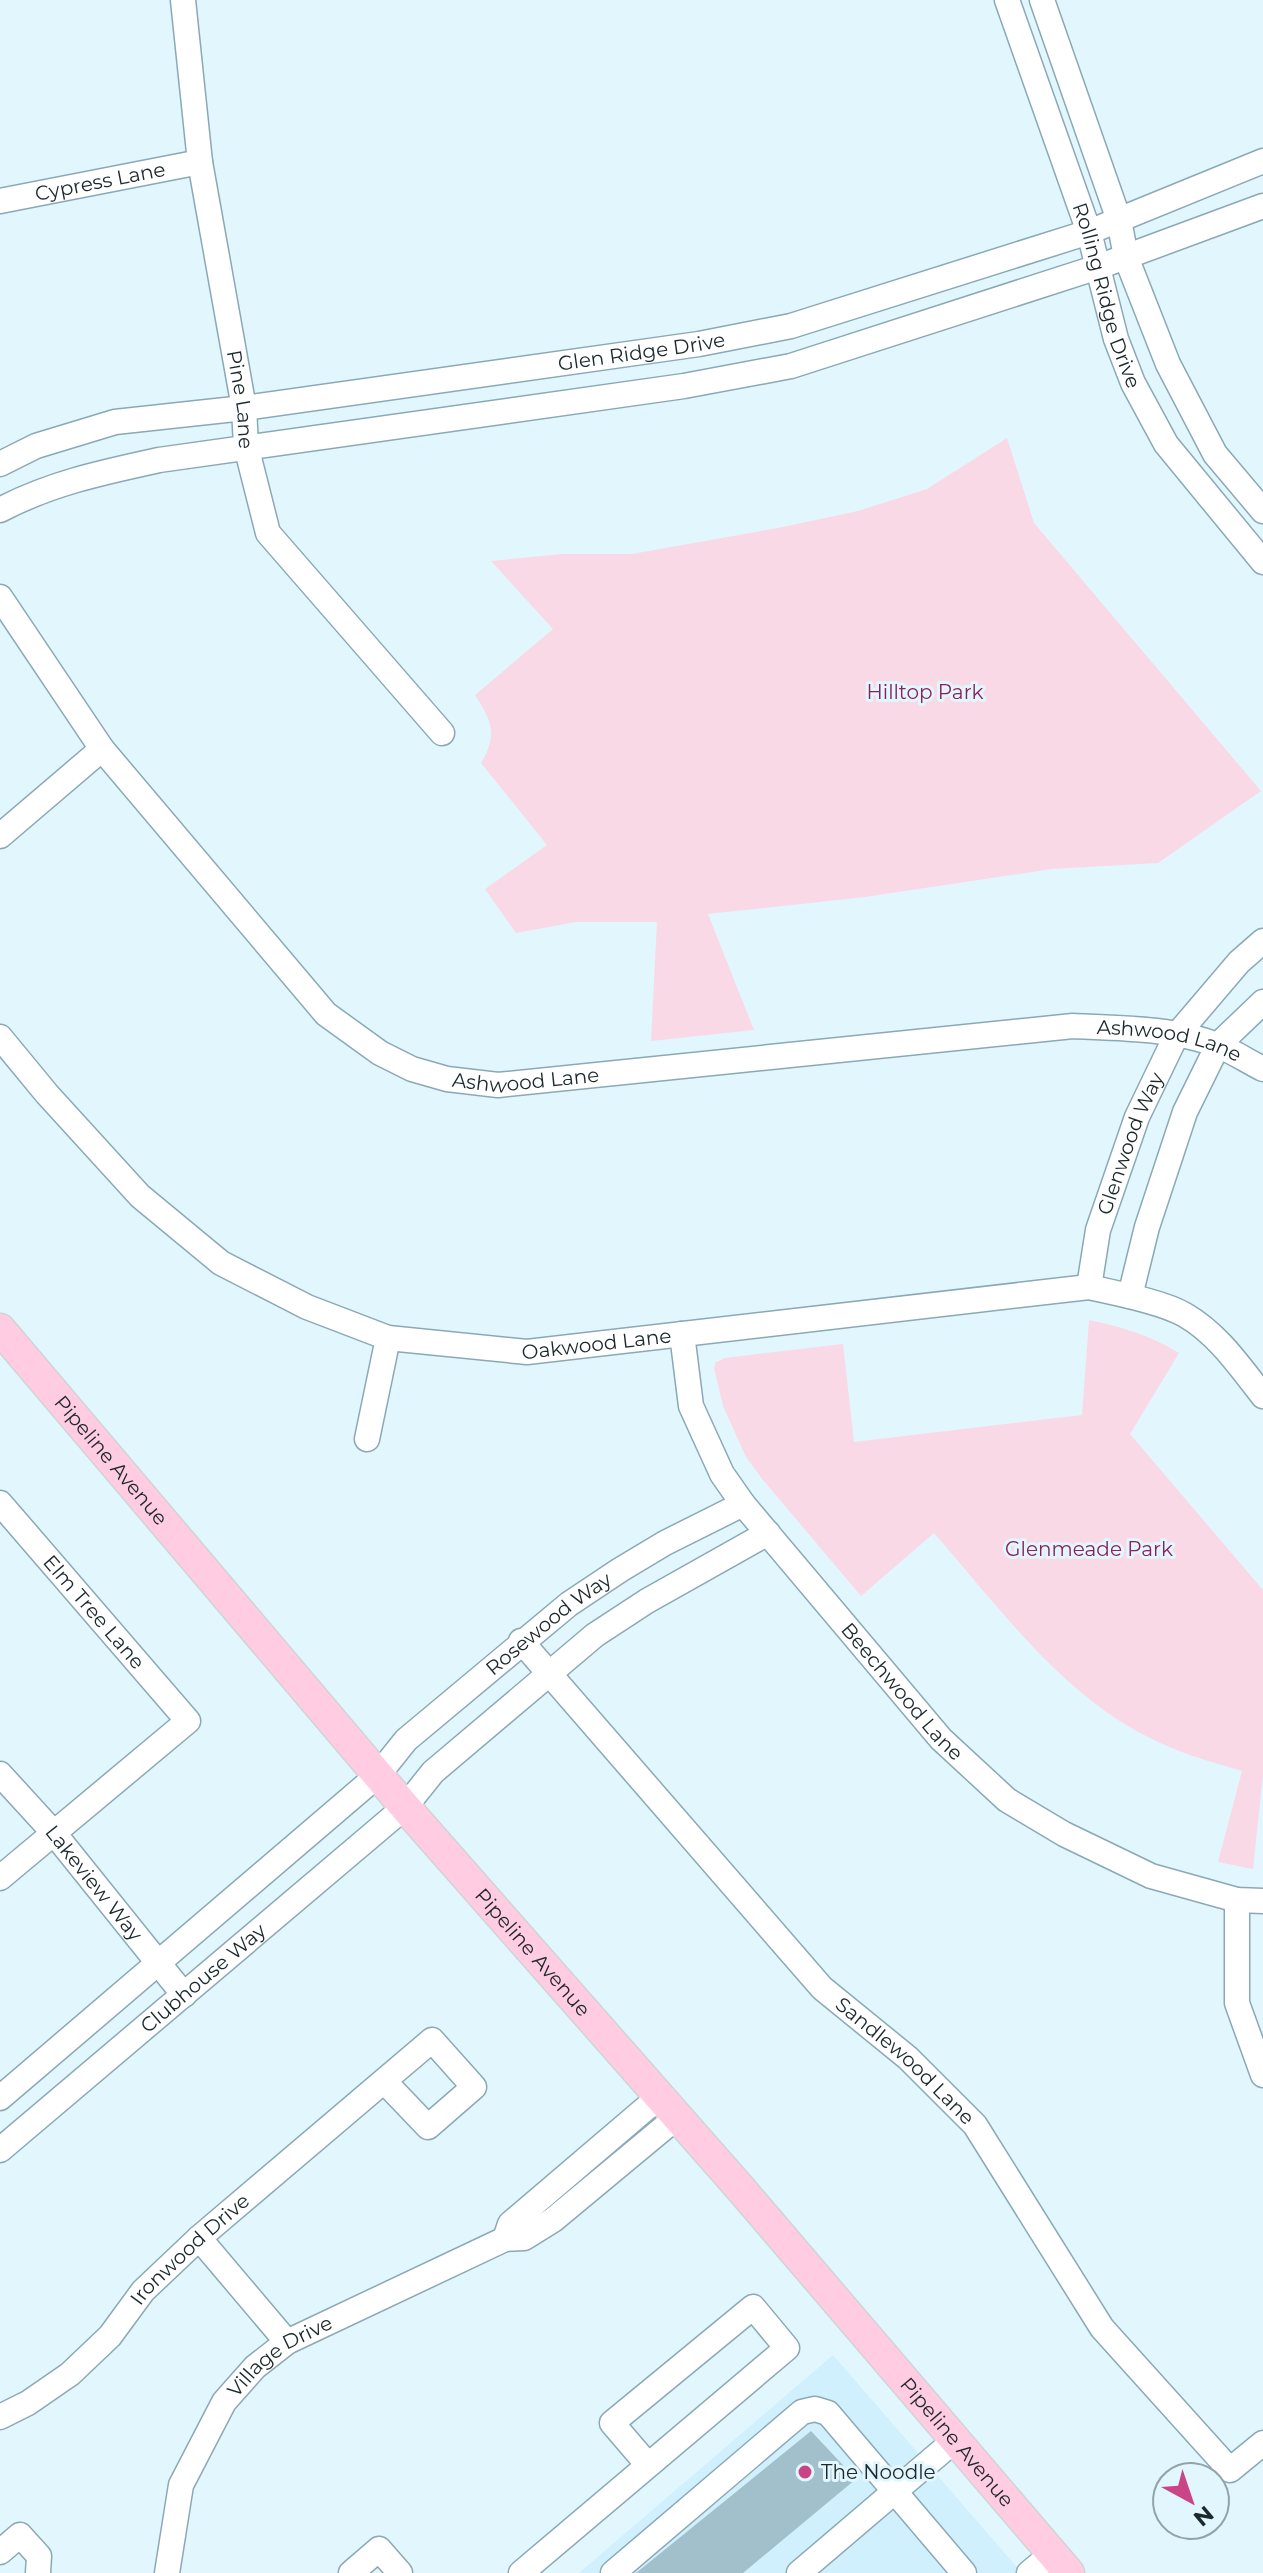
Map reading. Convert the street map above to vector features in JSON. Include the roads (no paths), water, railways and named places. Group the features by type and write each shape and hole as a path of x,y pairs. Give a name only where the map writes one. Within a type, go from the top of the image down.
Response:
{"main road":[{"name":"Pipeline Avenue","path":"0,1329 405,1807 955,2440 1059,2566"}],"street":[{"name":"Pine Lane","path":"183,0 200,162 244,408 246,446 268,533 442,733"},
{"name":"Rolling Ridge Drive","path":"1007,0 1089,232 1116,339 1133,383 1166,444 1263,562"},
{"name":"Rolling Ridge Drive","path":"1042,0 1119,220 1126,257 1168,364 1215,454 1263,511"},
{"name":"Glen Ridge Drive","path":"0,464 36,446 115,422 244,408 699,344 791,326 1089,232 1263,161"},
{"name":"Cypress Lane","path":"0,201 200,162"},
{"name":"Glen Ridge Drive","path":"0,510 80,477 159,460 684,386 791,366 1098,267 1263,206"},
{"name":"Ashwood Lane","path":"0,597 102,749 326,1014 380,1053 412,1069 447,1079 498,1085 1073,1026 1127,1029 1218,1045 1263,1069"},
{"path":"0,836 102,749"},
{"name":"Glenwood Way","path":"1089,1287 1098,1230 1137,1117 1176,1036 1239,962 1263,941"},
{"name":"Glenwood Way","path":"1130,1296 1147,1227 1185,1112 1218,1045 1263,1002"},
{"name":"Oakwood Lane","path":"0,1037 140,1196 221,1263 307,1307 388,1338 527,1352 1089,1287 1130,1296 1185,1314 1227,1349 1263,1396"},
{"name":"Beechwood Lane","path":"682,1334 691,1406 722,1474 743,1504 941,1739 1007,1800 1064,1834 1151,1876 1237,1900 1263,1901"},
{"path":"367,1439 388,1338"},
{"name":"Elm Tree Lane","path":"0,1503 188,1721 53,1832"},
{"name":"Rosewood Way","path":"378,1775 406,1740 569,1604 620,1570 743,1504"},
{"name":"Rosewood Way","path":"405,1807 433,1772 595,1635 647,1601 768,1533"},
{"name":"Sandlewood Lane","path":"521,1641 822,1988 908,2058 975,2125 1102,2328 1230,2470 1263,2443"},
{"name":"Lakeview Way","path":"0,1774 53,1832 184,1995"},
{"name":"Clubhouse Way","path":"0,2098 378,1775"},
{"name":"Clubhouse Way","path":"0,2150 405,1807"},
{"path":"0,1878 53,1832"},
{"path":"1237,1900 1237,2003 1263,2075"},
{"name":"Ironwood Drive","path":"0,2417 28,2403 70,2374 110,2336 143,2291 199,2238 384,2081"},
{"name":"Village Drive","path":"505,2239 510,2224 593,2154 668,2107"},
{"name":"Village Drive","path":"167,2573 181,2485 224,2402 255,2367 287,2342 505,2239 524,2238 553,2220 611,2173 668,2107"},
{"path":"593,2154 611,2173"},
{"path":"199,2238 287,2342"},
{"path":"521,2573 787,2348 753,2307 612,2423 648,2465"},
{"path":"613,2573 802,2412 815,2409 828,2413 964,2573"},
{"path":"799,2573 955,2440"},
{"path":"0,2552 20,2535 39,2556 38,2573"},
{"path":"351,2573 379,2549 400,2573"},
{"path":"1029,2573 1059,2566"}],"place":[{"name":"The Noodle","path":"805,2472"}],"park label":[{"name":"Hilltop Park","path":"925,692"},
{"name":"Glenmeade Park","path":"1089,1549"}]}
